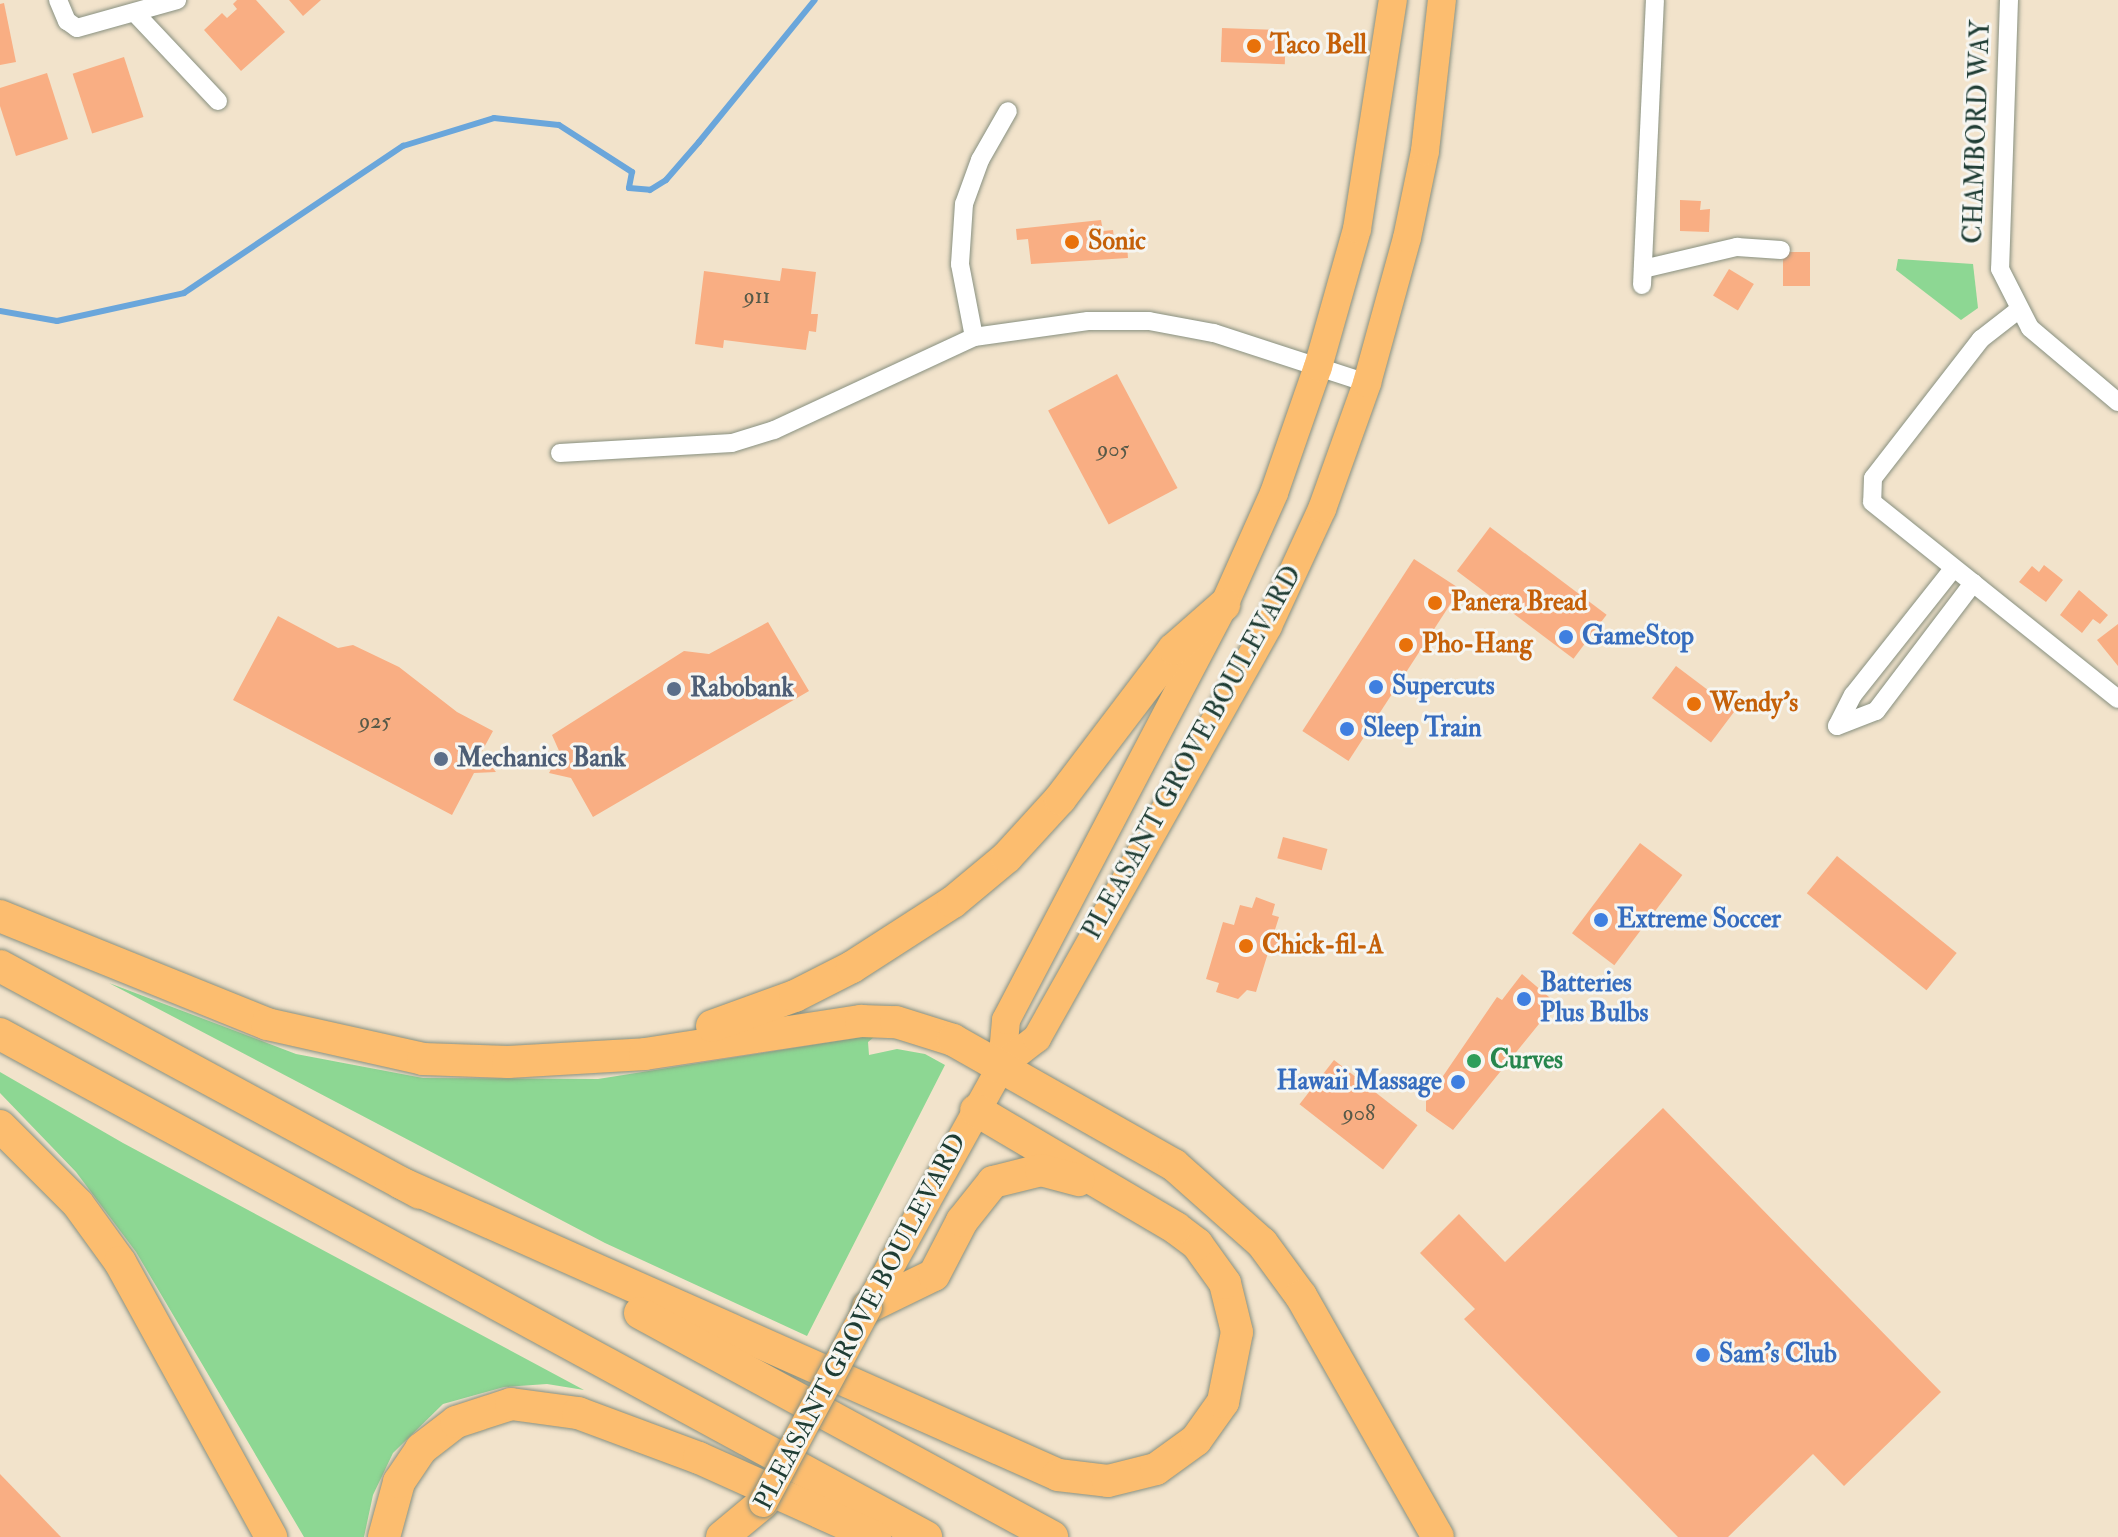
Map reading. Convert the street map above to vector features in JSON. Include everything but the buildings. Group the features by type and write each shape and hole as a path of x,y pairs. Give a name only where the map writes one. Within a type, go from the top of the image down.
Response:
{"highway":[{"path":"595,1057 689,1033 795,996 866,960 953,902 1007,857 1060,799 1174,649 1224,605"},
{"path":"0,916 307,1037 423,1059 645,1054 861,1021 919,1028 1002,1065 1174,1165 1262,1243 1301,1296 1438,1537"},
{"path":"0,966 1052,1537"},
{"path":"0,1034 926,1537"},
{"path":"401,1183 1010,1455 1083,1481 1134,1477 1176,1457 1212,1422 1223,1402 1236,1357 1233,1309 1214,1264 1176,1228 976,1110"},
{"path":"0,1126 78,1204 120,1262 271,1537"},
{"path":"868,1307 934,1275 962,1221 993,1182 1041,1170 1111,1190"},
{"path":"384,1537 399,1482 421,1449 456,1422 511,1404 578,1413 699,1458 875,1537"},
{"path":"722,1537 763,1503"}],"main road":[{"name":"PLEASANT GROVE BOULEVARD","path":"1002,1065 1006,1020 1224,605 1274,493 1318,367 1360,214 1393,0"},
{"name":"PLEASANT GROVE BOULEVARD","path":"744,1537 1002,1065 1037,1038 1268,626 1322,509 1367,383 1416,195 1442,0"}],"street":[{"path":"58,0 67,21 77,28 177,0"},
{"path":"1655,0 1643,277 1737,247 1781,250"},
{"name":"CHAMBORD WAY","path":"2009,0 1998,252 2017,311"},
{"path":"135,13 218,101"},
{"path":"974,337 960,264 964,204 980,160 1008,111"},
{"path":"2118,402 2044,343 2017,311 1981,339 1873,478 1870,490 1882,515 2118,699"},
{"path":"560,453 732,443 774,430 974,337 1088,321 1149,321 1214,333 1367,383"},
{"path":"1953,569 1853,695 1837,726 1876,711 1973,583"}],"green space":[{"path":"1898,259 1973,264 1978,308 1961,320 1896,270"},
{"path":"109,983 296,1054 423,1078 598,1079 869,1036 874,1037 868,1042 869,1055 897,1049 925,1054 945,1065 807,1336 605,1243"},
{"path":"0,1072 123,1143 584,1390 547,1384 504,1387 443,1404 393,1453 373,1495 364,1537 304,1537 136,1252 76,1172 0,1093"}],"waterway":[{"path":"0,311 57,321 184,293 403,146 494,118 559,125 632,172 629,188 650,190 666,180 815,0"}],"place":[{"name":"Taco Bell","path":"1254,46"},
{"name":"Sonic","path":"1072,242"},
{"name":"Panera Bread","path":"1435,603"},
{"name":"GameStop","path":"1566,637"},
{"name":"Pho-Hang","path":"1406,645"},
{"name":"Supercuts","path":"1376,687"},
{"name":"Rabobank","path":"674,689"},
{"name":"Wendy's","path":"1694,704"},
{"name":"Sleep Train","path":"1347,729"},
{"name":"Mechanics Bank","path":"441,759"},
{"name":"Extreme Soccer","path":"1601,920"},
{"name":"Chick-fil-A","path":"1246,946"},
{"name":"Batteries Plus Bulbs","path":"1524,999"},
{"name":"Curves","path":"1474,1061"},
{"name":"Hawaii Massage","path":"1458,1082"},
{"name":"Sam's Club","path":"1703,1355"}]}
